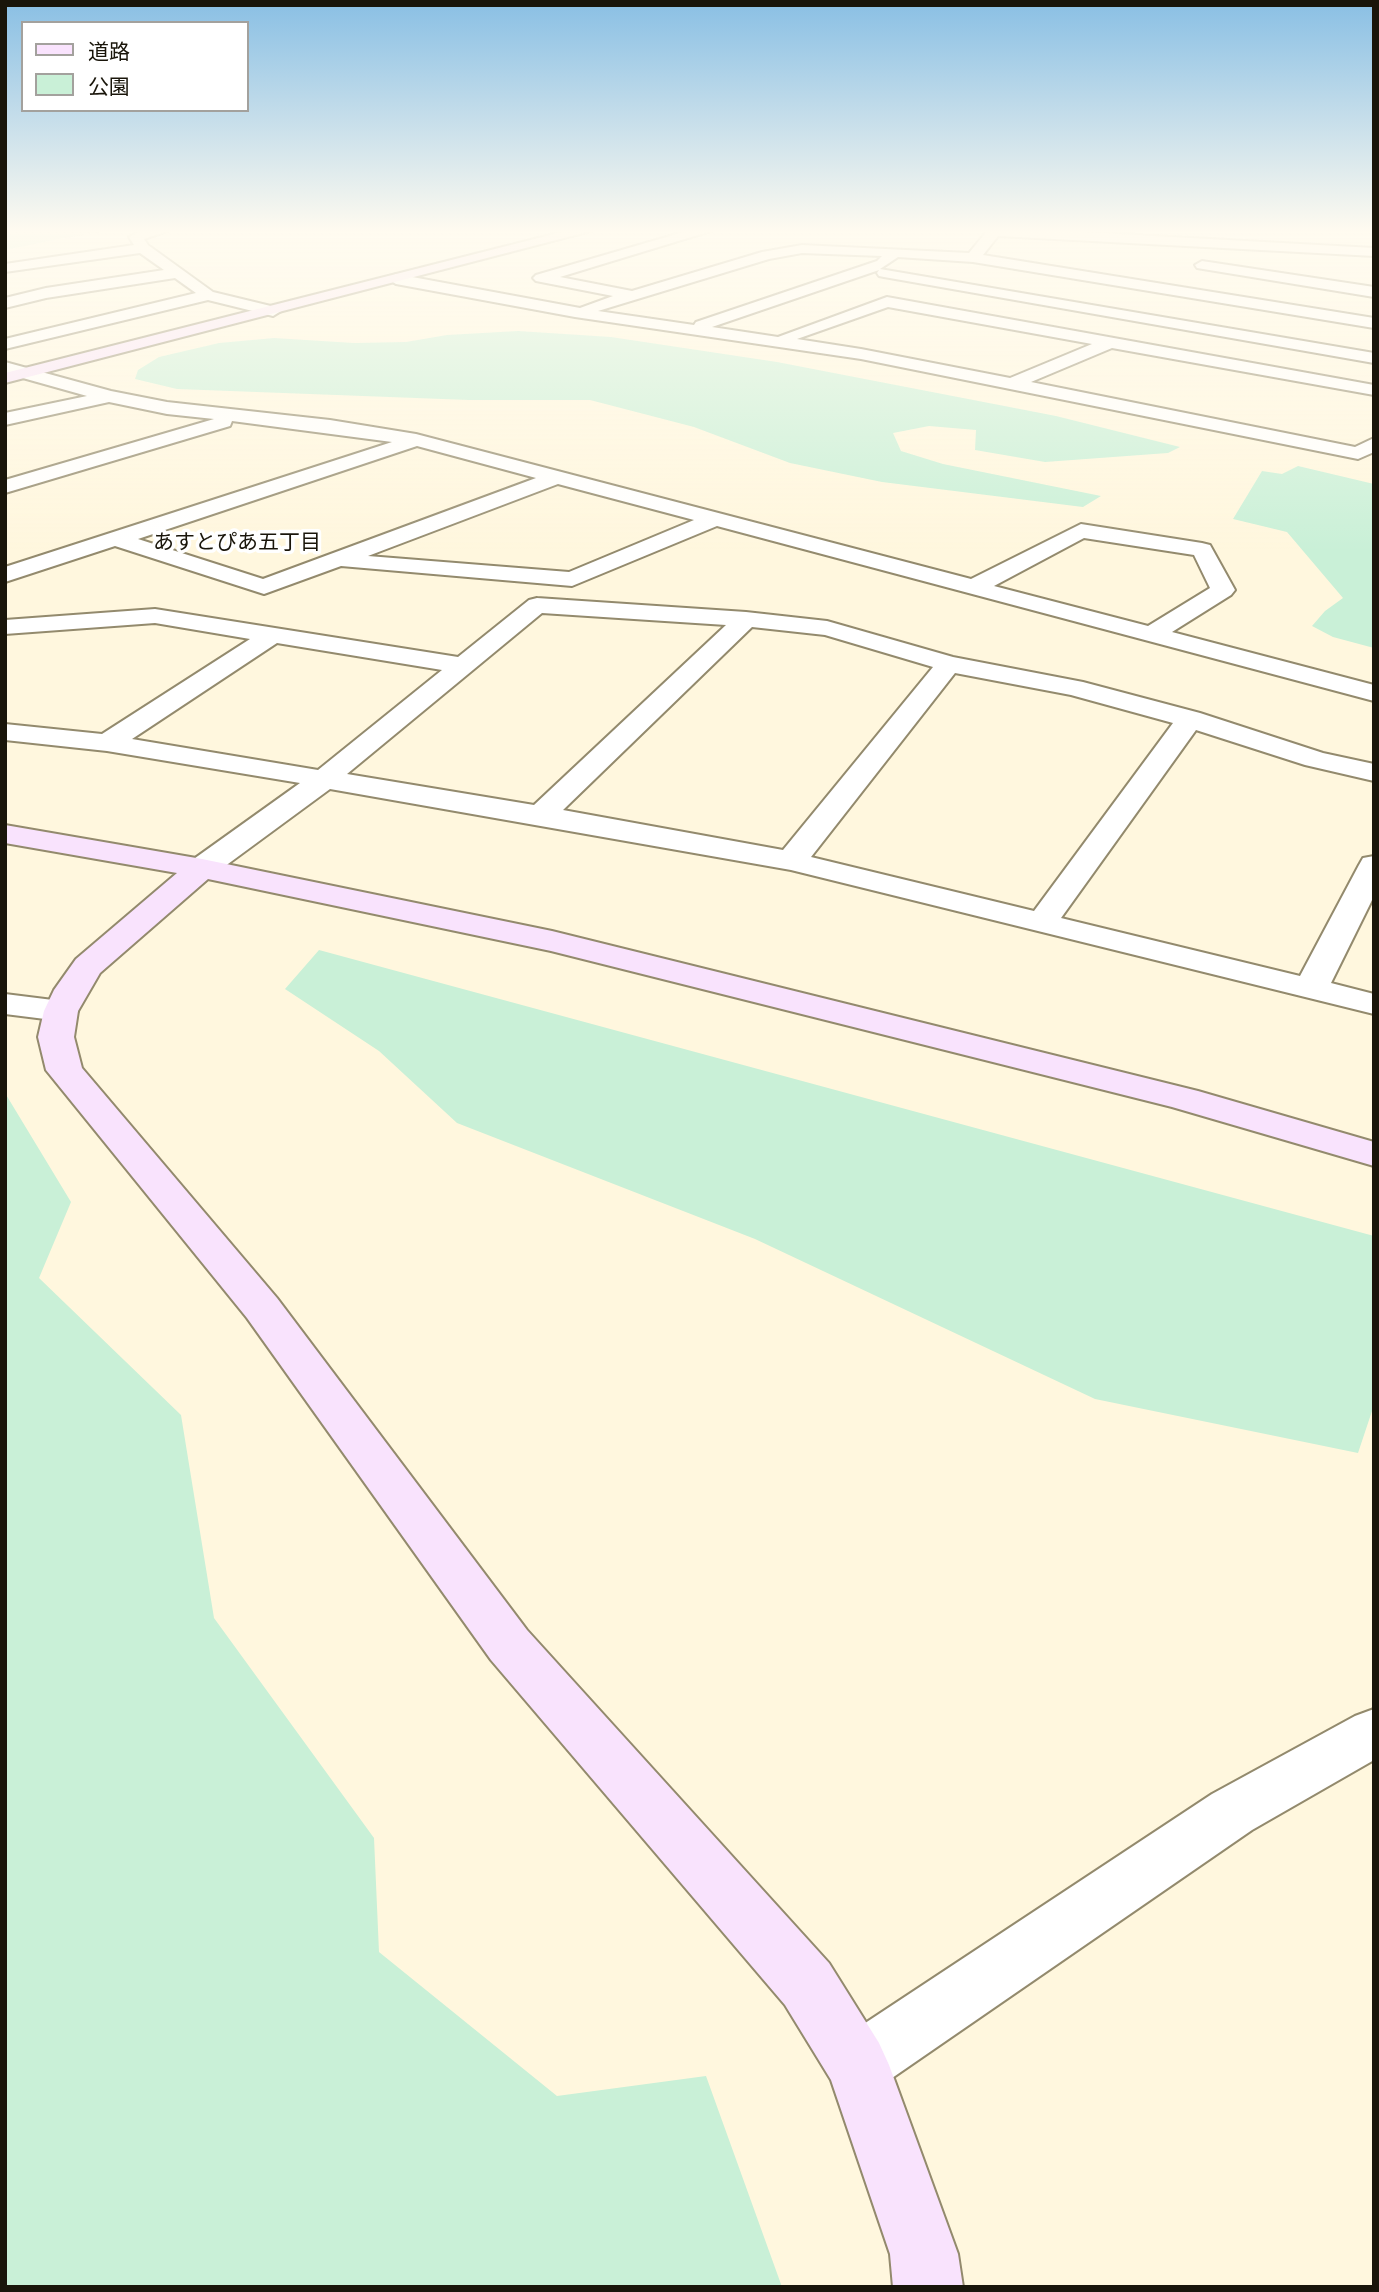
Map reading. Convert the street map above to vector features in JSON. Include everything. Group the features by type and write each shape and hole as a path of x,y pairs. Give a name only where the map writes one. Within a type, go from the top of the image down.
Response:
{"street":[{"path":"5,345 34,338"},
{"path":"5,378 166,338"},
{"path":"767,338 1358,453 1374,444"},
{"path":"780,340 786,338"},
{"path":"1088,338 1374,390"},
{"path":"1012,384 1121,338"},
{"path":"1259,338 1374,358"},
{"path":"5,367 108,396 167,408 330,426 416,440 1374,693"},
{"path":"5,419 108,396"},
{"path":"5,487 238,417"},
{"path":"5,575 416,440"},
{"path":"5,470 31,479"},
{"path":"116,539 264,587 557,477"},
{"path":"337,560 572,579 715,519"},
{"path":"974,587 1081,531 1202,550 1223,590 1154,633"},
{"path":"928,2287 924,2254 857,2064 807,1984 509,1645 262,1308 64,1070 56,1037 61,1011 71,990 88,966 202,868 323,780 537,606 746,619 827,628 949,664 1074,688 1190,719 1315,759 1374,773"},
{"path":"5,627 155,616 461,666"},
{"path":"541,815 746,619"},
{"path":"107,743 272,635"},
{"path":"791,861 949,664"},
{"path":"1041,923 1190,719"},
{"path":"5,732 107,743 541,815 791,861 1374,1004"},
{"path":"5,834 202,868 565,944 1185,1099 1374,1154"},
{"path":"1311,988 1374,865"},
{"path":"5,1004 61,1011"},
{"path":"857,2064 1232,1812 1374,1732"}],"green space":[{"path":"274,338 354,343 406,342 430,338 617,338 777,362 1056,416 1180,447 1168,453 1045,462 975,450 976,430 929,426 893,433 901,451 943,464 1101,496 1083,507 882,482 790,463 694,427 590,400 469,400 177,389 135,379 138,370 159,357 219,343"},
{"path":"1298,466 1374,484 1374,648 1333,637 1312,626 1325,611 1343,598 1287,532 1233,519 1262,471 1282,474"},
{"path":"319,950 1374,1236 1374,1405 1358,1453 1095,1399 755,1239 457,1123 379,1051 285,989"},
{"path":"5,1093 71,1202 39,1278 181,1415 214,1618 374,1838 379,1952 557,2096 706,2076 782,2287 5,2287"}],"district":[{"name":"あすとぴあ五丁目","path":"237,543"}]}
